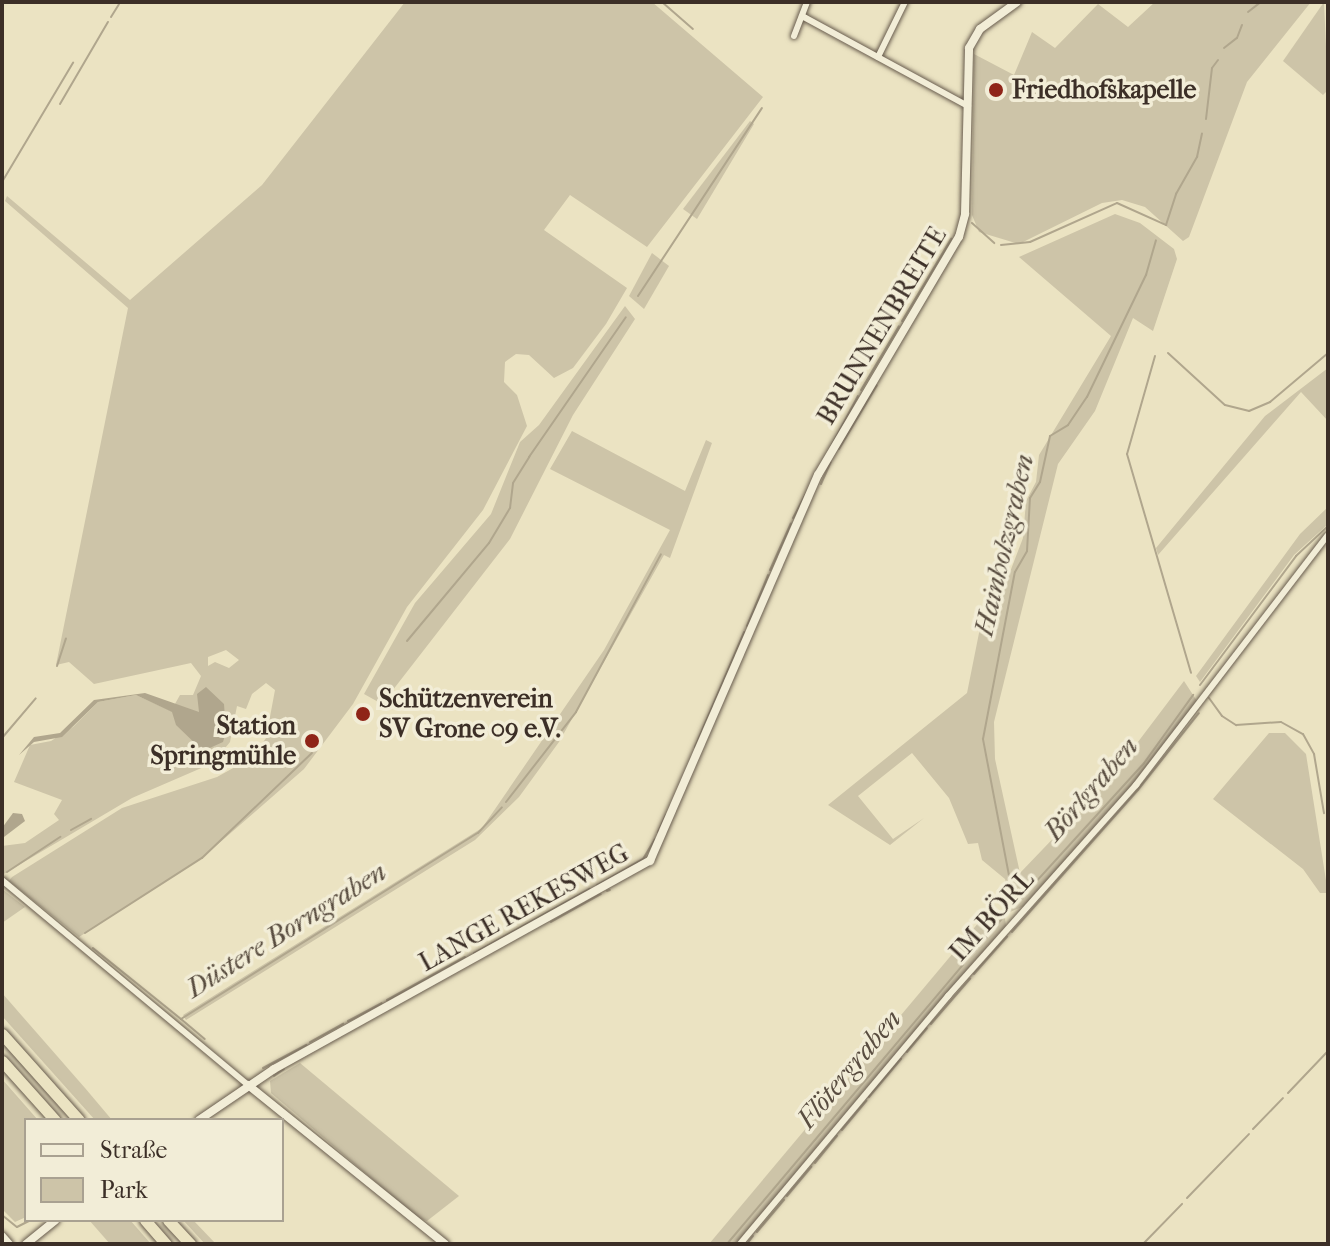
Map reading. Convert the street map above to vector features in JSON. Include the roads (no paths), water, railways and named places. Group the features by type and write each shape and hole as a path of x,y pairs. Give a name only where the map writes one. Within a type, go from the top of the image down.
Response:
{"highway":[{"path":"2,1034 77,1118"},
{"path":"2,1061 53,1118"},
{"path":"147,1222 166,1244"},
{"path":"170,1222 190,1244"}],"street":[{"path":"794,36 807,2"},
{"path":"878,57 905,2"},
{"name":"BRUNNENBREITE","path":"830,451 963,225 971,41 1017,2"},
{"path":"802,16 968,106"},
{"name":"LANGE REKESWEG","path":"202,1118 248,1085 650,861 830,451"},
{"name":"IM BÖRL","path":"740,1244 948,996 1136,785 1328,535"},
{"path":"2,880 445,1244"},
{"path":"26,1244 54,1222"},
{"path":"2,1236 9,1244"}],"waterway":[{"path":"662,2 693,29"},
{"name":"Hainholzgraben","path":"1248,12 1261,2"},
{"path":"111,17 119,4"},
{"path":"60,104 108,22"},
{"name":"Hainholzgraben","path":"1224,48 1237,38 1242,25"},
{"name":"Hainholzgraben","path":"1206,119 1212,68 1218,60"},
{"path":"2,182 73,63"},
{"path":"638,296 762,108"},
{"path":"1001,245 1030,242 1117,203 1166,225 1176,194 1197,157 1202,134"},
{"path":"972,223 994,243"},
{"path":"902,321 951,239"},
{"name":"Hainholzgraben","path":"1011,886 983,739 1015,572 1027,551 1030,498 1040,482 1050,436 1068,425 1087,397 1146,275 1156,240"},
{"path":"407,641 489,543 510,508 513,483 626,317"},
{"path":"861,390 899,326"},
{"path":"1168,353 1225,405 1249,411 1270,402 1328,353"},
{"path":"1155,356 1127,454 1191,673"},
{"path":"839,449 877,385"},
{"path":"793,518 858,396"},
{"path":"821,484 831,462"},
{"path":"770,570 791,523"},
{"name":"Börlgraben","path":"1200,685 1296,556 1328,526"},
{"name":"Düstere Borngraben","path":"506,802 576,712 661,554"},
{"path":"747,626 768,575"},
{"path":"695,747 744,632"},
{"path":"57,666 66,638"},
{"name":"Börlgraben","path":"1014,906 1144,763 1193,695"},
{"path":"2,738 36,698"},
{"path":"1209,698 1222,716 1236,725 1281,722 1303,734 1314,754 1324,813"},
{"path":"1012,932 1138,790 1199,713"},
{"path":"85,933 202,858 312,753"},
{"name":"Düstere Borngraben","path":"93,948 181,1019 478,833 502,807"},
{"path":"658,832 666,815"},
{"path":"71,830 91,819"},
{"path":"1327,827 1328,835"},
{"path":"7,872 60,837"},
{"path":"597,885 643,859 655,839"},
{"path":"474,953 589,889"},
{"path":"551,922 601,894"},
{"name":"Flötergraben","path":"727,1244 1002,919"},
{"path":"974,974 1007,937"},
{"path":"387,1000 465,957"},
{"path":"931,1024 970,979"},
{"path":"348,1021 382,1003"},
{"path":"181,1019 205,1039"},
{"path":"310,1042 343,1024"},
{"path":"907,1052 927,1028"},
{"path":"263,1068 306,1045"},
{"path":"1288,1093 1328,1051"},
{"path":"869,1097 901,1059"},
{"path":"274,1076 284,1069"},
{"path":"1253,1129 1283,1098"},
{"path":"842,1130 866,1101"},
{"path":"1187,1198 1249,1134"},
{"path":"815,1163 837,1136"},
{"path":"787,1196 811,1167"},
{"path":"757,1232 784,1200"},
{"path":"1143,1244 1182,1204"},
{"path":"2,1215 17,1227 27,1222"},
{"path":"747,1244 753,1236"}],"place":[{"name":"Friedhofskapelle","path":"996,90"},
{"name":"Schützenverein SV Grone 09 e.V.","path":"363,714"},
{"name":"Station Springmühle","path":"312,741"}]}
